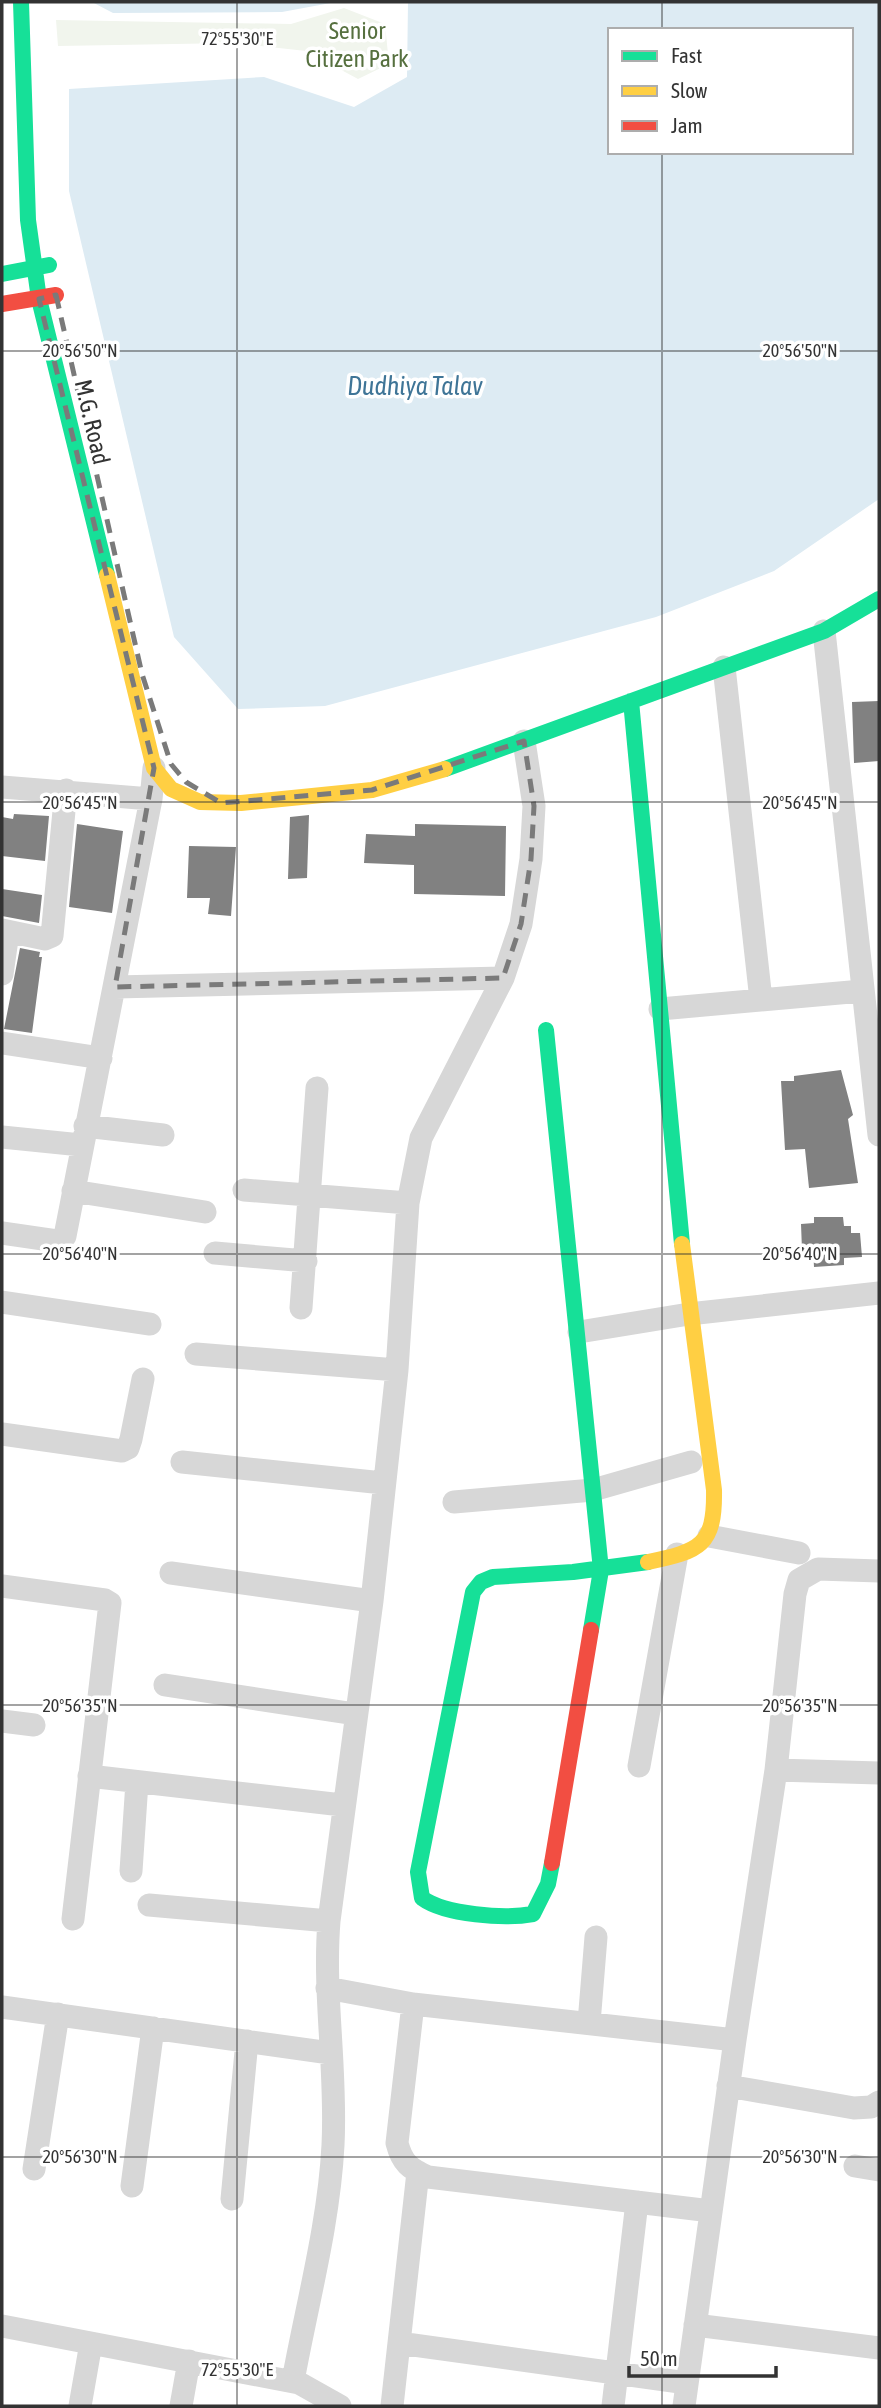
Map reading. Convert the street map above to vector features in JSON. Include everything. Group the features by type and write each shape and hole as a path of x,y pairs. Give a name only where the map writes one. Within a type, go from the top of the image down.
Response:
{"street":[{"name":"M.G. Road","path":"21,2 27,207 41,267 39,299 154,768"},
{"path":"37,2 43,149"},
{"path":"2,304 39,299 58,302 41,267 46,229"},
{"path":"2,274 41,267"},
{"path":"102,484 142,674 160,738 171,765 186,782 221,803"},
{"path":"154,768 172,789 200,802 301,799 372,790 451,767 824,631 879,599"},
{"path":"824,631 879,1135"},
{"path":"724,667 761,1000"},
{"path":"546,1030 579,1332 601,1570 548,1884 533,1914 512,1918 433,1906 422,1898 418,1872 473,1591 481,1582 493,1577 601,1570 696,1548 709,1536 714,1490 689,1314 631,701"},
{"path":"293,2382 331,2157 333,2096 327,1988 329,1921 342,1805 372,1601 397,1370 408,1203 421,1138 503,978 522,924 531,859 534,806 524,741"},
{"path":"2,1233 57,1241 65,1236 151,799 154,768"},
{"path":"2,786 151,799"},
{"path":"2,974 5,931 45,939 52,936 66,790"},
{"path":"115,987 503,978"},
{"path":"660,1009 862,991"},
{"path":"2,1043 101,1058"},
{"path":"301,1308 317,1088"},
{"path":"2,1137 163,1135"},
{"path":"244,1190 408,1203"},
{"path":"73,1191 205,1212"},
{"path":"215,1253 306,1261"},
{"path":"579,1332 689,1314 879,1293"},
{"path":"2,1302 150,1324"},
{"path":"197,1354 397,1370"},
{"path":"2,1434 122,1451 128,1448 131,1439 143,1379"},
{"path":"183,1462 383,1483"},
{"path":"454,1502 593,1490 691,1462"},
{"path":"709,1536 799,1553"},
{"path":"639,1766 677,1554"},
{"path":"684,2406 728,2086 776,1770 795,1594 799,1580 818,1569 879,1571"},
{"path":"171,1573 372,1601"},
{"path":"2,1586 105,1600 110,1603 72,1919"},
{"path":"165,1685 355,1714"},
{"path":"2,1721 34,1725"},
{"path":"776,1770 879,1773"},
{"path":"89,1776 342,1805"},
{"path":"131,1871 137,1782"},
{"path":"149,1905 329,1921"},
{"path":"589,2023 596,1937"},
{"path":"327,1988 413,2004 735,2040"},
{"path":"2,1999 2,2007 330,2053"},
{"path":"413,2004 397,2143 401,2157 410,2169 428,2177 711,2211"},
{"path":"34,2169 58,2014"},
{"path":"132,2186 153,2028"},
{"path":"232,2199 247,2041"},
{"path":"728,2086 854,2108 872,2108 879,2102"},
{"path":"855,2166 879,2170"},
{"path":"392,2406 418,2172"},
{"path":"614,2406 637,2202"},
{"path":"695,2325 879,2348"},
{"path":"2,2326 293,2382 340,2406"},
{"path":"80,2406 90,2343"},
{"path":"399,2343 687,2383"},
{"path":"181,2406 189,2361"}],"highlighted area":[{"path":"56,295 142,674 171,764 186,782 221,803 372,790 524,741 534,806 531,859 521,924 503,978 115,987 154,768 39,299"}],"green space":[{"name":"Senior Citizen Park","path":"344,8 385,24 389,64 358,79 306,51 233,43 58,46 56,20 291,24"}],"water":[{"path":"92,2 336,2 282,12 113,13"},
{"name":"Dudhiya Talav","path":"408,2 879,2 879,499 774,571 656,617 325,706 238,709 174,637 69,191 69,89 264,77 354,107 407,77"}],"building":[{"path":"879,701 879,761 854,763 852,702"},
{"path":"14,814 49,816 45,861 2,856 2,817 13,819"},
{"path":"309,815 307,878 288,879 290,817"},
{"path":"77,824 123,831 112,913 69,907"},
{"path":"415,824 506,826 505,896 414,894 414,865 364,863 366,834 415,836"},
{"path":"189,846 236,847 231,916 208,914 210,898 187,898"},
{"path":"2,889 42,895 39,923 2,916"},
{"path":"20,948 40,952 39,957 42,957 32,1033 4,1029"},
{"path":"841,1070 853,1115 848,1119 858,1183 809,1188 805,1149 785,1150 781,1081 794,1081 794,1076"},
{"path":"814,1217 843,1217 844,1226 851,1226 851,1233 860,1233 862,1257 844,1258 844,1265 814,1267 813,1249 802,1250 801,1224 814,1223"}],"traffic: fast":[{"path":"21,2 28,220 39,299 107,575"},
{"path":"2,274 49,265"},
{"path":"445,769 824,631 879,599"},
{"path":"631,701 682,1244"},
{"path":"546,1030 601,1570 591,1630"},
{"path":"552,1863 548,1884 533,1914 507,1916 460,1912 432,1904 422,1898 418,1872 473,1592 481,1582 493,1577 573,1572 648,1562"}],"traffic: slow":[{"path":"107,575 154,768 171,789 200,802 241,803 372,790 445,769"},
{"path":"648,1562 680,1554 701,1543 707,1534 714,1509 714,1490 682,1244"}],"traffic: jam":[{"path":"2,304 56,295"},
{"path":"552,1863 591,1630"}]}
